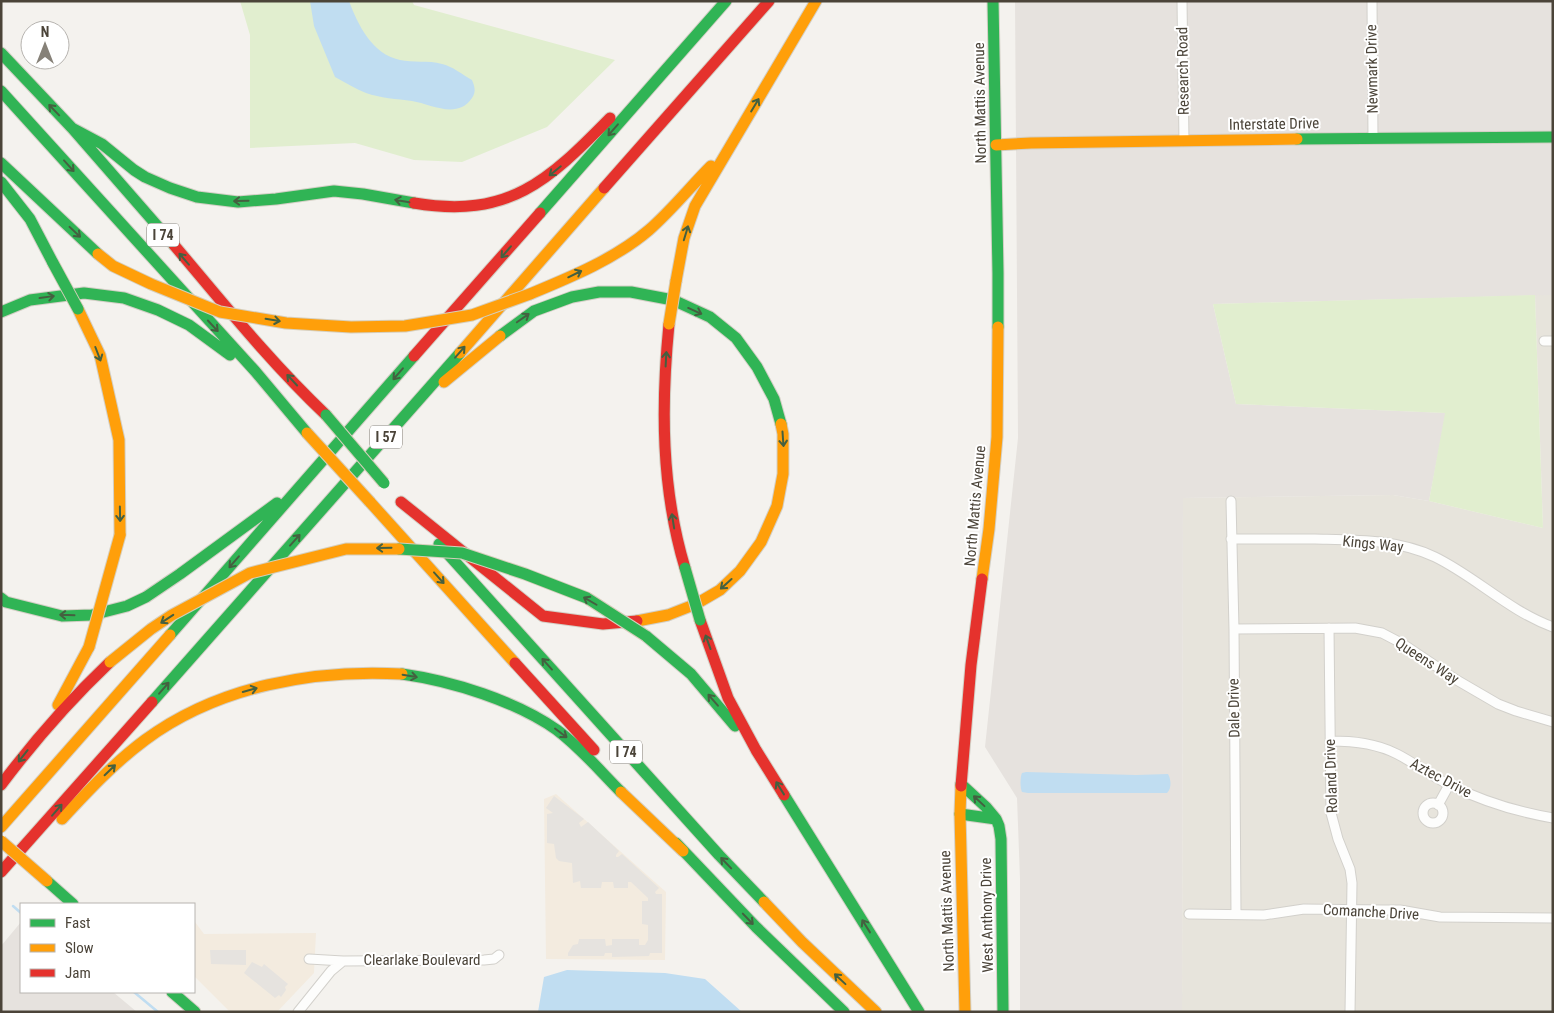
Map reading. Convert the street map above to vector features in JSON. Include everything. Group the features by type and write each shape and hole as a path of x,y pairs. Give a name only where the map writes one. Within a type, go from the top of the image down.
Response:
{"main road":[{"name":"I 57","path":"1,827 726,1"},
{"name":"I 57","path":"1,872 345,485 404,415 769,1"},
{"path":"816,1 696,206 684,238 669,324 666,355 664,412 666,474 674,526 685,568 700,620 728,698 756,750 919,1012"},
{"name":"North Mattis Avenue","path":"966,1012 960,814 961,784 971,665 989,528 997,437 996,145 993,1"},
{"path":"72,128 102,144 134,169 162,185 179,191 220,200 253,201 334,191 446,208 473,207 521,194 557,170 703,27"},
{"name":"I 74","path":"1,53 72,128 269,356 326,415 719,855 802,942 876,1012"},
{"name":"I 74","path":"1,91 286,406 307,433 644,804 683,851 756,927 844,1012"},
{"name":"Interstate Drive","path":"996,145 1373,138 1553,137"},
{"path":"1,163 98,254 114,266 151,284 220,312 286,323 351,327 406,326 472,315 530,294 577,274 621,249 649,230 730,147"},
{"path":"1,182 30,219 100,355 119,440 120,535 89,647 46,727"},
{"path":"1,312 30,300 84,292 124,298 158,310 189,325 228,354 286,406"},
{"path":"393,492 543,616 603,624 643,621 668,615 696,604 720,590 740,571 761,542 777,506 783,474 783,434 774,400 757,367 736,338 710,317 673,300 631,292 599,292 572,297 534,310 404,415"},
{"path":"1,598 6,602 62,616 92,615 127,606 146,597 180,574 303,484"},
{"path":"1,785 46,727 80,691 110,662 172,615 250,573 346,549 389,548 462,553 525,574 587,598 646,636 690,674 756,750"},
{"path":"1,878 49,833 126,755 159,730 194,711 227,697 332,673 404,674 435,680 498,700 535,716 575,744 683,851"},
{"path":"961,784 996,819"},
{"path":"960,814 996,819"},
{"name":"West Anthony Drive","path":"996,819 1001,839 1003,1012"},
{"path":"1,840 72,903"},
{"path":"173,993 195,1012"}],"street":[{"name":"Research Road","path":"1182,1 1184,141"},
{"name":"Newmark Drive","path":"1372,1 1373,138"},
{"name":"Dale Drive","path":"1231,501 1236,914"},
{"name":"Kings Way","path":"1232,539 1362,540 1406,546 1436,558 1510,606 1527,616 1553,627"},
{"name":"Queens Way","path":"1234,629 1330,628 1367,630 1392,638 1403,644 1478,694 1516,712 1553,722"},
{"name":"Roland Drive","path":"1330,628 1331,814 1338,839 1350,869 1352,883 1350,1012"},
{"name":"Aztec Drive","path":"1330,741 1360,742 1387,749 1449,785 1498,804 1553,818"},
{"path":"1438,805 1449,785"},
{"name":"Comanche Drive","path":"1189,914 1264,914 1304,909 1352,909 1400,910 1440,917 1553,918"},
{"name":"Clearlake Boulevard","path":"309,959 344,961 484,960 494,959 499,955"},
{"name":"Clearlake Boulevard","path":"298,1012 331,971 344,961"}],"shaded area":[{"path":"1015,1 1553,1 1553,295 1213,304 1236,404 1446,413 1429,501 1393,495 1183,498 1182,1012 1020,1012 1020,879 1017,798 985,747 1018,438"},
{"path":"1535,295 1553,295 1553,1012 1182,1012 1183,498 1393,495 1429,501 1543,528"},
{"path":"556,794 666,892 665,960 546,959 544,799"},
{"path":"554,796 584,819 579,823 581,827 588,822 619,851 616,857 622,854 659,888 655,892 656,894 662,894 662,953 650,953 649,956 612,957 612,953 605,953 604,956 568,956 573,945 578,944 579,939 605,939 606,946 612,945 612,939 639,939 639,945 645,945 648,940 648,925 642,924 642,901 648,901 648,898 631,882 628,882 628,888 614,888 613,882 602,882 601,888 581,888 580,881 573,883 572,863 559,861 556,858 554,844 547,843 547,814 553,813 546,808"},
{"path":"195,922 204,934 316,933 314,973 277,1012 230,1012 195,977"},
{"path":"20,923 20,993 114,993 137,1012 1,1012 1,946"},
{"path":"210,950 246,950 246,965 211,964"},
{"path":"252,962 262,967 264,964 288,984 281,997 279,995 275,998 244,973"}],"green space":[{"path":"240,1 412,1 414,5 615,60 547,127 462,162 414,160 355,143 250,148 250,35"},
{"path":"1535,295 1543,528 1429,501 1445,413 1236,404 1213,304"}],"water":[{"path":"310,1 349,1 367,37 381,52 400,60 437,63 454,69 472,80 475,89 472,98 466,105 459,108 444,109 412,101 371,95 335,77 314,26"},
{"path":"1022,773 1168,774 1170,786 1167,793 1028,793 1022,792 1021,785"},
{"path":"567,970 665,973 705,979 742,1012 538,1012 544,977"}],"waterway":[{"path":"13,906 20,912"},
{"path":"135,993 158,1012"}],"traffic: fast":[{"path":"540,213 726,1"},
{"path":"993,1 998,327"},
{"path":"1,53 72,128 174,245"},
{"path":"1,91 255,371 307,433"},
{"path":"72,128 102,144 145,177 197,197 238,202 334,191 414,203"},
{"path":"1297,139 1553,137"},
{"path":"1,163 98,254"},
{"path":"1,182 30,219 53,263"},
{"path":"53,263 78,309"},
{"path":"500,336 534,311 572,297 599,292 631,292 673,300 710,317 736,338 757,367 774,399 781,424"},
{"path":"1,312 30,300 84,293 124,298 158,310 189,325 230,355"},
{"path":"152,702 460,353"},
{"path":"170,635 414,356"},
{"path":"326,415 384,483"},
{"path":"1,598 6,602 62,616 92,615 127,606 146,597 180,574 277,503"},
{"path":"439,544 719,855 764,902"},
{"path":"399,549 462,553 525,574 587,598 646,636"},
{"path":"685,568 700,620"},
{"path":"646,636 691,674 735,726"},
{"path":"402,674 462,687 523,710 557,730 574,744 621,792"},
{"path":"961,784 996,819"},
{"path":"784,795 919,1012"},
{"path":"960,814 996,819 999,826 1001,839 1003,1012"},
{"path":"676,843 756,927 844,1012"},
{"path":"47,881 72,903"},
{"path":"173,993 195,1012"}],"traffic: slow":[{"path":"676,281 684,238 695,206 816,1"},
{"path":"996,145 1297,139"},
{"path":"530,294 561,281 622,250 649,230 665,215 711,166"},
{"path":"460,353 604,188"},
{"path":"98,254 113,266 151,284 220,312 286,323 351,327 405,326 472,315 530,294"},
{"path":"669,324 676,281"},
{"path":"78,309 100,355 119,440 120,535"},
{"path":"982,579 989,529 997,437 998,327"},
{"path":"444,382 500,336"},
{"path":"637,621 668,615 696,604 720,590 740,571 761,542 777,506 783,474 783,434 781,424"},
{"path":"307,433 370,502"},
{"path":"370,502 515,663"},
{"path":"89,647 120,535"},
{"path":"110,662 151,629 172,615 250,573 346,549 399,549"},
{"path":"1,827 170,635"},
{"path":"58,705 89,647"},
{"path":"62,819 123,758 145,740 173,721 204,706 235,694 301,678 369,673 402,674"},
{"path":"961,786 965,1012"},
{"path":"621,792 683,851"},
{"path":"1,841 47,881"},
{"path":"764,902 802,942 876,1012"}],"traffic: jam":[{"path":"604,188 769,1"},
{"path":"414,203 447,207 476,205 501,200 524,190 546,177 567,160 610,118"},
{"path":"414,356 540,213"},
{"path":"174,245 267,354 326,415"},
{"path":"669,324 665,385 665,447 671,508 685,568"},
{"path":"401,502 543,616 603,624 637,621"},
{"path":"961,786 971,665 982,579"},
{"path":"700,620 728,698 756,750 784,795"},
{"path":"1,785 53,721 110,662"},
{"path":"515,663 594,750"},
{"path":"1,872 152,702"}]}
